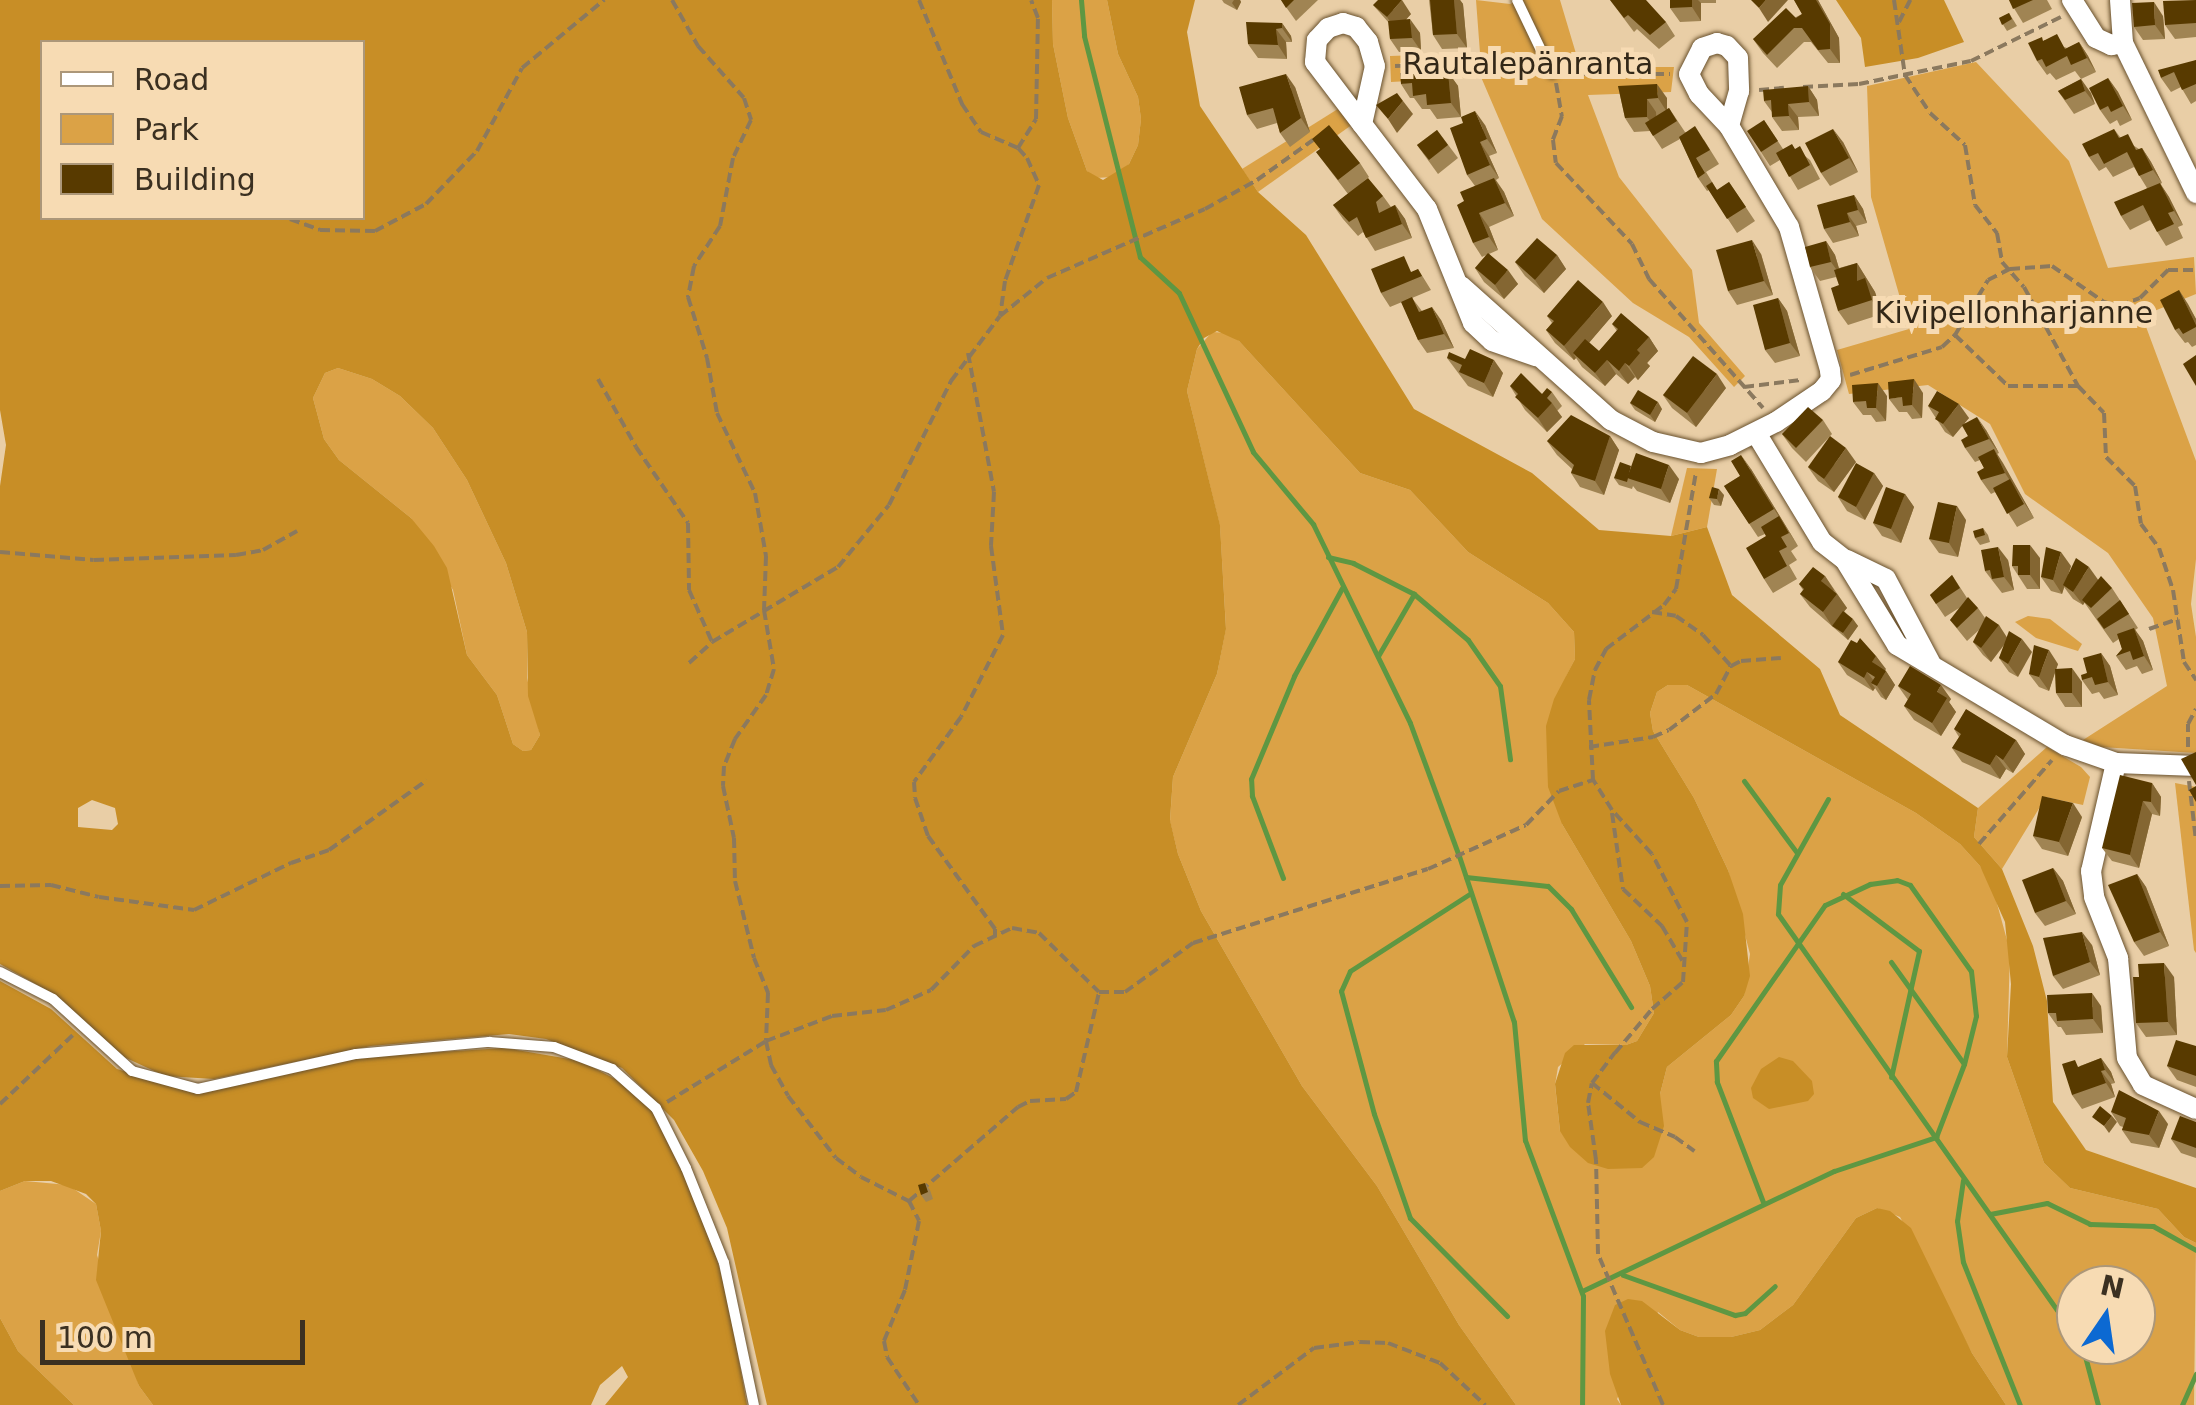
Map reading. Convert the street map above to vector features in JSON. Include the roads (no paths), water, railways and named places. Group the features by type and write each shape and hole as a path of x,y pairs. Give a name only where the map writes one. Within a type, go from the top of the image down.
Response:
{"street":[{"path":"2120,0 2122,43 2196,193"},
{"path":"2074,5 2096,38 2111,45 2122,43"},
{"path":"1362,124 1375,66 1368,42 1356,26 1344,22 1328,28 1316,40 1315,62 1362,124 1428,209 1461,286 1513,330 1535,356 1632,432 1700,453 1776,422 1830,380 1788,227 1728,126 1700,94 1690,74 1702,48 1717,43 1727,46 1738,58 1739,91 1728,126"},
{"path":"1756,433 1822,542 1846,560 1891,639 2065,745 2116,764 2192,766"},
{"path":"2116,764 2091,871 2094,896 2118,958 2127,1058 2143,1085 2196,1109"}],"lane":[{"path":"1517,0 1552,74"},
{"path":"0,972 53,999 132,1071 198,1089 356,1054 488,1042 554,1047 612,1069 656,1108 686,1168 724,1263 754,1405"}],"waterway":[{"path":"1081,0 1084,36 1140,257 1179,293 1253,452 1313,524 1410,723 1459,856 1514,1022 1525,1140 1583,1296 1582,1405"},
{"path":"1328,557 1353,563 1414,594 1468,640 1500,686 1510,759"},
{"path":"1283,878 1252,796 1251,779 1294,676 1342,588"},
{"path":"1378,656 1414,594"},
{"path":"1744,781 1797,853"},
{"path":"1828,799 1780,885 1778,914 2056,1309"},
{"path":"1466,877 1548,886 1571,909 1631,1007"},
{"path":"1763,1202 1717,1082 1716,1061 1825,905 1870,884 1897,880 1910,885 1971,971 1976,1016 1964,1064 1936,1137"},
{"path":"1471,893 1350,971 1341,991 1374,1114 1410,1218 1507,1316"},
{"path":"1843,894 1919,951 1891,1077"},
{"path":"1891,962 1964,1064"},
{"path":"1582,1291 1834,1171 1936,1137"},
{"path":"1963,1180 1957,1221 1963,1262 2020,1405"},
{"path":"1990,1214 2047,1203 2090,1224 2153,1226 2196,1250"},
{"path":"1623,1275 1735,1315 1745,1313 1775,1286"},
{"path":"2087,1365 2098,1405"},
{"path":"2182,1405 2196,1374"}],"park label":[{"name":"Rautalepänranta","path":"1528,64"},
{"name":"Kivipellonharjanne","path":"2014,313"}]}
